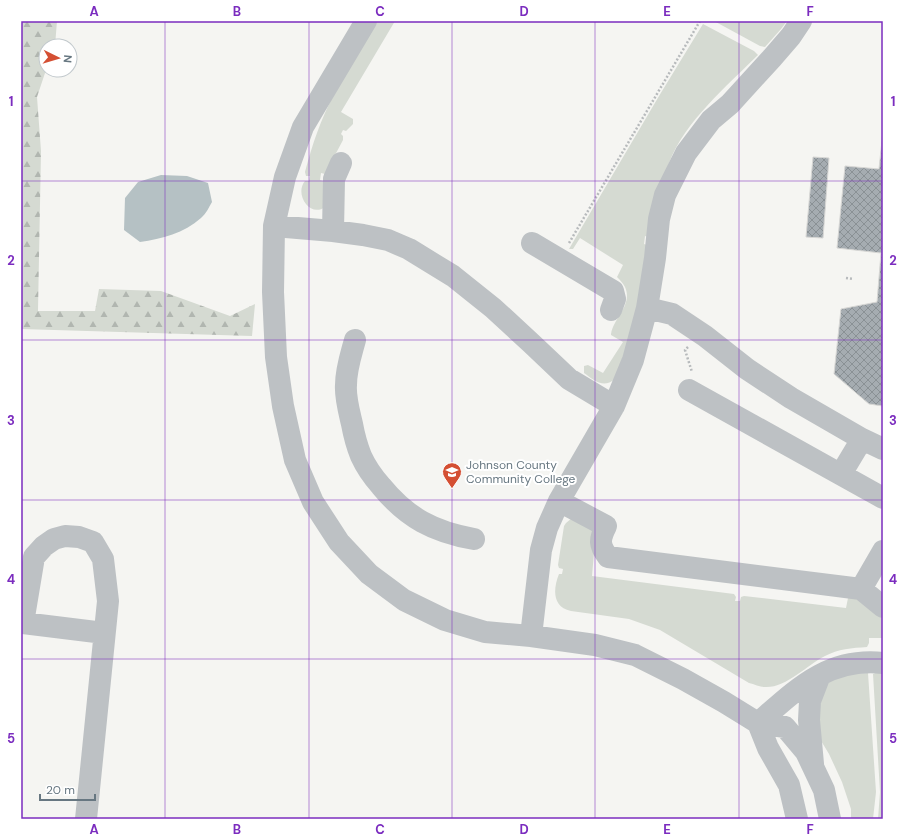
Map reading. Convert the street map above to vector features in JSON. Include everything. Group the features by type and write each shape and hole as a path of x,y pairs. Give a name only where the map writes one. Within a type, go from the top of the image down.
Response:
{"street":[{"path":"366,21 303,127 285,177 274,226 272,292 276,357 283,406 295,460 313,502 339,542 369,574 404,600 444,620 485,632 531,636 594,645 635,655 683,679 758,723 785,727 806,752 824,790 830,819"},
{"path":"531,636 541,550 547,528 559,501 614,406 633,360 647,308 655,258 659,219 665,196 686,153 712,120 730,104 772,58 791,36 801,21"},
{"path":"333,231 334,179 341,163"},
{"path":"274,226 362,235 388,240 409,249 453,276 526,338 568,379 614,406"},
{"path":"532,243 613,291 615,299 611,310"},
{"path":"647,308 672,314 699,332 747,369 791,398 862,440 883,449"},
{"path":"355,340 349,360 346,386 349,411 355,438 361,457 371,475 397,505 413,516 442,531 474,539"},
{"path":"691,383 883,498"},
{"path":"841,474 862,440"},
{"path":"559,501 606,526 601,536 602,549 608,557 860,589 883,607"},
{"path":"86,819 108,601 102,558 93,542 78,537 65,536 54,539 44,546 34,557 23,623 104,633"},
{"path":"860,589 883,551"},
{"path":"758,723 796,690 826,671 845,665 868,661 883,663"},
{"path":"814,770 809,720 810,701 820,675"},
{"path":"758,723 768,748 789,785 797,819"}],"path":[{"path":"564,240 569,243 700,21"},
{"path":"846,278 853,279"},
{"path":"691,383 685,350 699,332"}],"green space":[{"path":"21,21 57,21 56,38 38,38 38,78 43,78 37,97 41,151 38,311 95,311 99,289 161,291 230,316 255,304 252,336 21,329"},
{"path":"376,21 395,21 341,112 353,119 353,124 346,131 343,130 341,134 343,136 343,140 325,174 321,173 320,180 324,181 325,207 319,210 314,209 305,203 301,192 305,181 309,181 310,176 306,176 305,172 314,142 325,113 339,85"},
{"path":"714,21 787,21 765,47 760,46"},
{"path":"703,24 754,51 758,55 708,105 685,133 676,148 663,181 648,237 645,236 644,244 647,245 635,323 615,379 606,383 599,382 584,373 584,366 588,365 603,373 623,342 611,334 627,300 625,287 617,277 623,265 580,238 573,249 569,249"},
{"path":"572,518 593,526 594,553 592,576 734,594 736,597 735,601 740,601 741,597 744,596 846,608 848,598 856,595 883,618 883,638 869,638 867,647 845,649 830,654 818,660 796,676 772,687 761,687 749,683 660,630 629,619 571,611 560,606 557,601 555,591 559,574 562,574 563,569 559,568 558,565 564,526"},
{"path":"883,670 883,819 878,819 880,792 873,674"},
{"path":"868,673 876,792 873,819 851,819 851,809 842,782 820,739 816,702 827,683 839,675"}],"shaded area":[{"path":"161,175 187,176 208,183 212,202 203,216 187,228 164,237 140,242 124,230 125,198 138,182"}],"building":[{"path":"883,131 883,406 869,404 834,374 841,309 877,302 881,253 837,248 845,166 879,169"},
{"path":"813,157 829,158 823,238 806,237"}],"place":[{"name":"Johnson County Community College","path":"452,489"}]}
